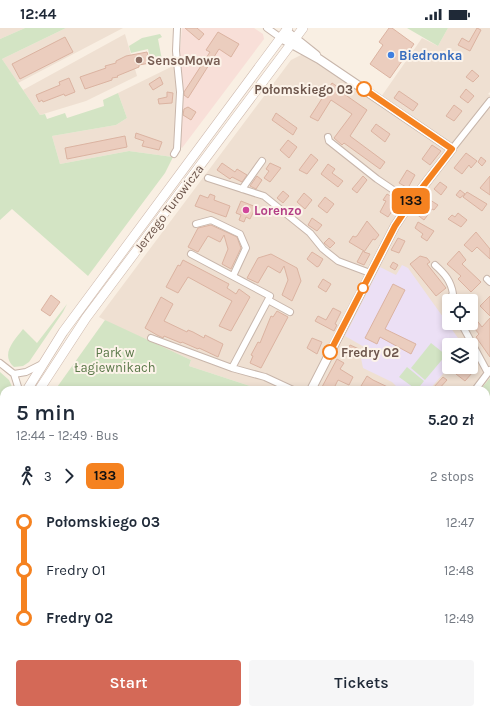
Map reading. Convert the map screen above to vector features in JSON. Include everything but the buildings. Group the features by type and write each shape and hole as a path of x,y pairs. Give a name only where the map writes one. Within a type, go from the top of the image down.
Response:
{"main road":[{"name":"Jerzego Turowicza","path":"41,386 57,360 86,318 303,28"},
{"name":"Jerzego Turowicza","path":"29,386 42,364 74,318 283,31"}],"street":[{"path":"174,154 177,149 180,92 176,51 177,28"},
{"path":"267,28 283,31 293,41 452,149"},
{"path":"313,386 392,231 411,202 490,101"},
{"path":"328,137 329,141 377,179 411,202"},
{"path":"242,189 262,161"},
{"path":"208,178 264,196 310,233 323,249 338,261 370,273"},
{"path":"196,224 211,220 240,234 246,248 233,276"},
{"path":"191,254 270,296 232,368"},
{"path":"435,265 446,275 452,286 453,294"},
{"path":"268,300 290,312"},
{"path":"464,330 489,371 478,386"},
{"path":"151,338 232,368 266,377 285,386"},
{"path":"0,363 14,374 18,386"},
{"path":"14,374 26,372 42,364"}],"shaded area":[{"path":"0,28 25,28 0,39"},
{"path":"66,28 123,28 18,83 2,59"},
{"path":"182,28 254,28 263,34 264,39 182,148 180,146 180,50"},
{"path":"448,28 490,28 490,92 488,94 490,95 490,378 483,386 250,386 189,366 191,360 99,317 291,60 303,54 381,97 422,38 438,46"},
{"path":"125,34 137,76 86,101 40,115 23,90"},
{"path":"175,65 175,149 173,157 129,151 60,164 52,136 116,125 127,118 118,93"},
{"path":"402,265 408,268 442,316 442,330 452,330 458,338 442,338 443,374 432,386 396,386 392,382 363,368 361,358 366,348 345,336 380,267 396,275"}],"green space":[{"path":"25,28 66,28 2,59 40,115 45,114 47,119 65,113 67,118 104,106 103,100 118,93 127,118 116,125 52,136 60,164 129,151 173,157 165,173 88,276 12,209 0,220 0,39"},
{"path":"407,28 448,28 438,46"},
{"path":"160,34 162,37 158,39 162,60 151,63 148,49 131,53 129,46 142,38"},
{"path":"67,304 29,362 23,366 14,367 8,357 8,352 23,329 37,343"},
{"name":"Park w Łagiewnikach","path":"105,320 191,360 189,366 250,386 58,386"},
{"path":"431,343 442,352 442,360 425,380 411,368"},
{"path":"407,367 424,381 420,386 411,386 399,377"},
{"path":"0,372 9,380 12,386 0,386"},
{"path":"490,378 490,386 483,386"}],"bus line":[{"name":"133","path":"330,352 398,220 452,149 364,89"}],"place":[{"name":"Biedronka","path":"391,55"},
{"name":"SensoMowa","path":"139,60"},
{"name":"Połomskiego 03","path":"364,89"},
{"name":"Lorenzo","path":"246,210"},
{"name":"Fredry 02","path":"330,352"}]}
